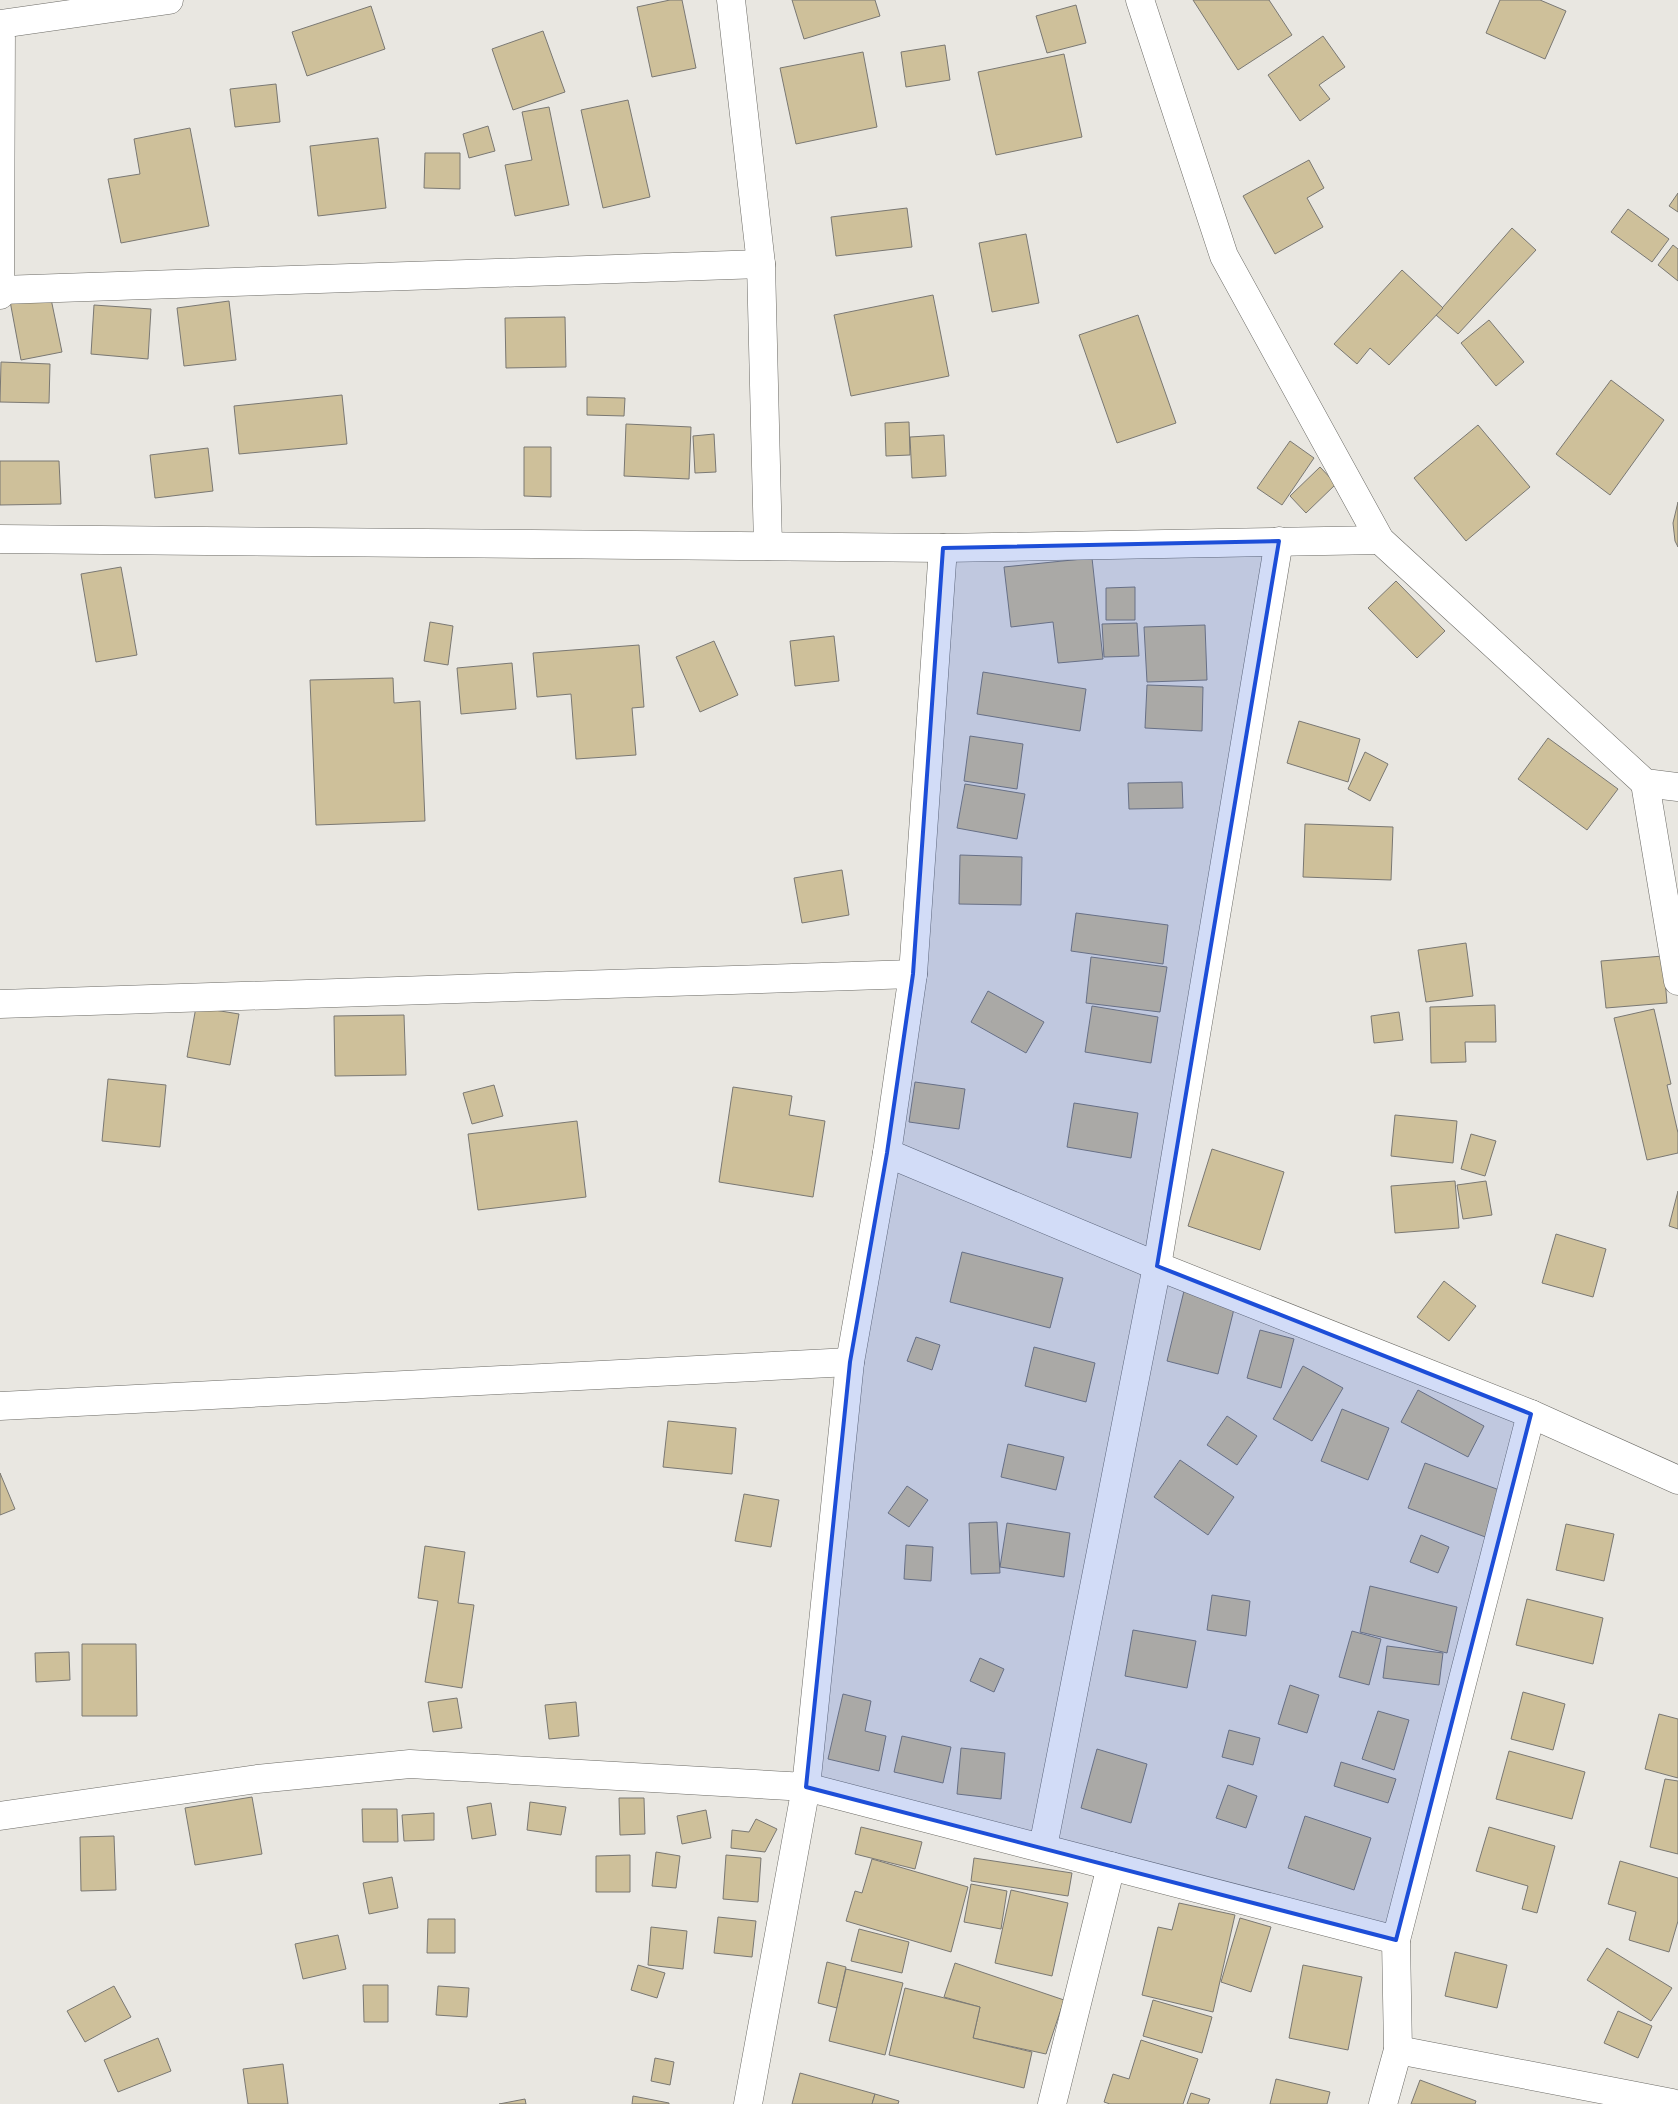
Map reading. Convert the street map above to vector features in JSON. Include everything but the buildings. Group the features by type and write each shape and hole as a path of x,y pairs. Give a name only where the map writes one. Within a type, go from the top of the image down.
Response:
{"street":[{"path":"169,0 1,24 0,292 762,264"},
{"path":"731,0 762,264 768,546"},
{"path":"1140,0 1224,256 1380,540 1644,783 1678,787"},
{"path":"0,539 943,548 1279,540 1380,540"},
{"path":"1043,1847 1157,1266 1279,540"},
{"path":"748,2104 806,1787 850,1362 888,1153 913,974 943,548"},
{"path":"1644,783 1678,981"},
{"path":"0,1004 913,974"},
{"path":"888,1153 1157,1266 1531,1414 1678,1480"},
{"path":"0,1406 850,1362"},
{"path":"1383,2104 1398,2050 1396,1940 1531,1414"},
{"path":"0,1816 257,1779 410,1764 806,1787 1396,1940"},
{"path":"1052,2104 1111,1866"},
{"path":"1398,2050 1674,2096"}],"highlighted area":[{"path":"1279,541 1157,1266 1531,1414 1396,1940 806,1787 850,1362 887,1153 913,974 943,548"}]}
